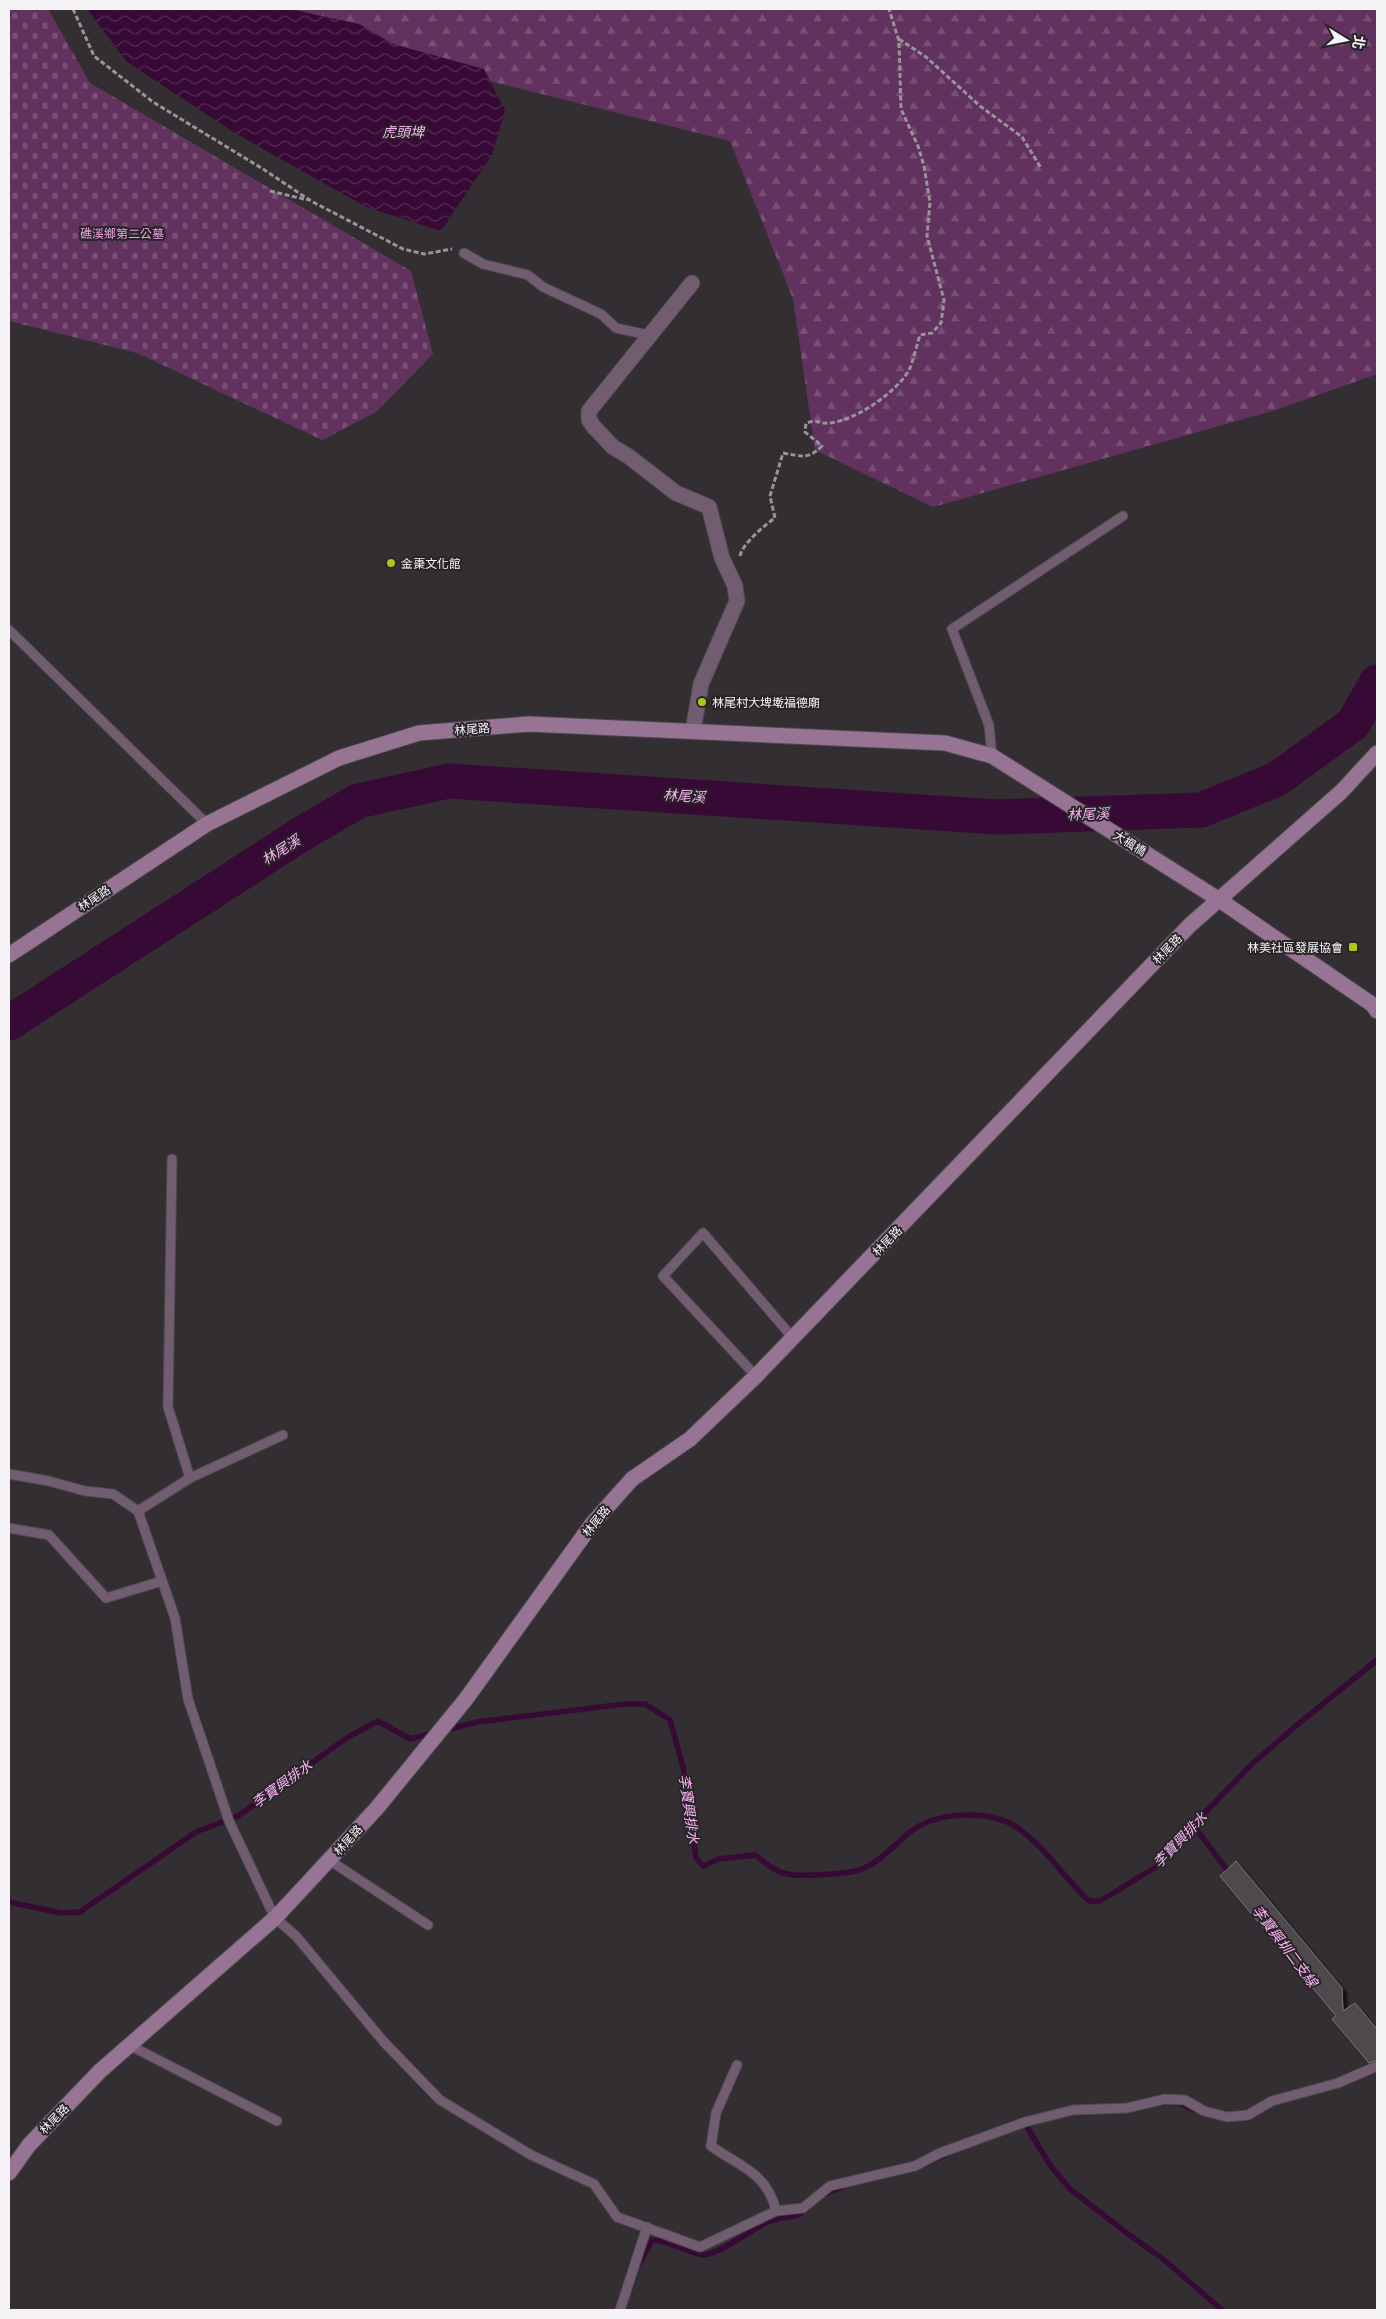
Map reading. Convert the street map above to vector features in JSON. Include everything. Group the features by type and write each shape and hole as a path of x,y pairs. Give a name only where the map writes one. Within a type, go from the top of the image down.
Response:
{"street":[{"path":"692,283 648,335 589,411 589,420 600,436 613,447 628,456 676,493 709,507 722,558 735,586 737,600 702,684 693,731"},
{"name":"林尾路","path":"9,955 207,824 339,758 419,733 529,724 945,743 992,756"},
{"name":"林尾路","path":"9,2173 30,2145 100,2071 274,1918 377,1808 466,1698 592,1524 632,1479 690,1439 756,1376 1190,925 1342,791 1377,753"},
{"name":"大楓橋","path":"992,756 1218,899"},
{"path":"1218,899 1373,1005 1377,1011"}],"lane":[{"path":"464,252 483,264 528,275 543,287 601,314 616,328 648,335"},
{"path":"992,756 989,724 952,629 1123,516"},
{"path":"9,630 207,824"},
{"path":"172,1159 168,1407 190,1478"},
{"path":"756,1376 663,1276 702,1233 793,1338"},
{"path":"138,1511 190,1478 283,1435"},
{"path":"9,1474 49,1481 85,1491 113,1494 138,1511 175,1618 188,1699 228,1821 274,1918 296,1936 383,2041 440,2100 531,2155 594,2184 617,2216 700,2247 776,2210 803,2208 830,2186 915,2166 978,2138 1054,2114 1073,2110 1127,2108 1165,2099 1185,2100 1204,2111 1228,2117 1248,2115 1272,2101 1338,2083 1377,2066"},
{"path":"9,1528 49,1535 106,1598 162,1581"},
{"path":"329,1860 428,1925"},
{"path":"129,2045 277,2120"},
{"path":"737,2065 716,2113 711,2146 758,2175 772,2195 776,2210"},
{"path":"620,2310 647,2227"}],"path":[{"path":"73,9 94,56 153,102 263,169 311,201 403,249 424,254 449,249 464,252"},
{"path":"735,586 741,552 755,536 776,518 770,496 783,453 804,457 813,455 822,446 805,432 806,423 817,420 827,424 864,411 881,400 910,368 920,335 932,333 941,324 944,300 927,236 930,202 924,166 918,146 902,109 898,38 889,9"},
{"path":"898,38 926,57 980,106 1022,137 1041,168"},
{"path":"270,191 311,201"}],"green space":[{"name":"礁溪鄉第二公墓","path":"9,9 48,9 90,83 411,271 433,354 376,412 322,440 137,353 9,321"},
{"path":"294,9 1377,9 1377,374 1279,409 933,507 815,450 793,299 730,141 493,82"}],"water":[{"name":"虎頭埤","path":"87,9 290,9 359,24 393,44 484,69 505,110 492,155 441,231 366,207 235,133 127,62"}],"building":[{"path":"1236,1861 1342,1988 1343,2011 1355,2003 1377,2029 1377,2060 1369,2063 1332,2019 1336,2016 1220,1876"}],"waterway":[{"name":"林尾溪","path":"9,1023 303,833 358,801 449,781 998,817 1201,810 1277,779 1353,724 1377,682"},
{"name":"李寶興排水","path":"446,1730 477,1722 625,1704 645,1704 670,1720 683,1767 696,1858 703,1866 719,1859 755,1855 774,1869 787,1874 814,1875 856,1871 875,1862 921,1825 947,1817 977,1815 991,1817 1015,1826 1045,1852 1089,1901 1100,1901 1156,1867 1193,1825 1253,1763 1377,1660"},
{"name":"李寶興排水","path":"9,1902 61,1913 80,1912 196,1832 238,1816 348,1737 378,1721 410,1739 434,1733"},
{"name":"李寶興圳二支線","path":"1193,1825 1231,1875"},
{"path":"1176,2102 1195,2110"},
{"path":"1022,2123 1024,2122 1050,2165 1070,2189 1162,2258 1222,2310"},
{"path":"924,2165 949,2153"},
{"path":"823,2195 842,2187"},
{"path":"638,2266 652,2240 666,2242 693,2253 711,2254 763,2224 776,2219 798,2215 809,2207"}],"place":[{"name":"金棗文化館","path":"391,563"},
{"name":"林尾村大埤墘福德廟","path":"702,702"},
{"name":"林美社區發展協會","path":"1353,947"}]}
